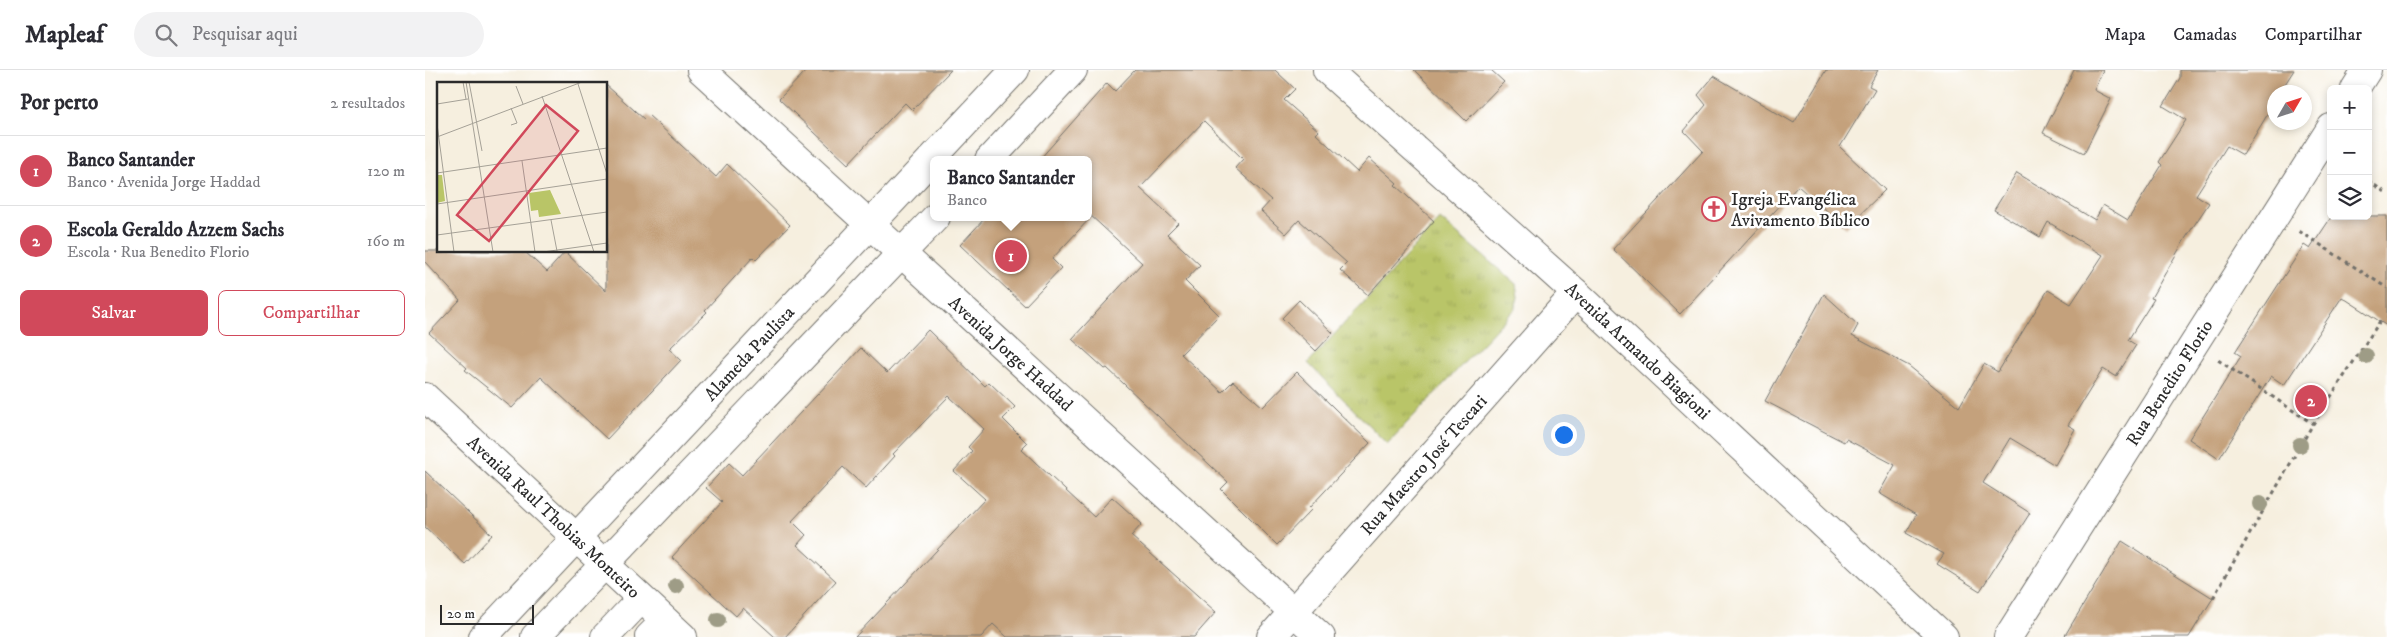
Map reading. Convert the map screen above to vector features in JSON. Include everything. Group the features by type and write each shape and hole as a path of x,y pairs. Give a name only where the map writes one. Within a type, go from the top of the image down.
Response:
{"street":[{"name":"Avenida Jorge Haddad","path":"701,70 1321,637"},
{"name":"Alameda Paulista","path":"936,156 1015,70"},
{"path":"993,156 1073,70"},
{"name":"Avenida Armando Biagioni","path":"1327,70 1576,293 1944,637"},
{"path":"2358,85 2367,70"},
{"name":"Rua Benedito Florio","path":"2008,637 2330,130"},
{"name":"Alameda Paulista","path":"483,637 930,162"},
{"path":"541,635 603,563 931,221"},
{"name":"Rua Maestro José Tescari","path":"1271,637 1576,293"},
{"name":"Avenida Raul Thobias Monteiro","path":"425,397 641,599 666,632"},
{"path":"605,637 641,599"}],"path":[{"path":"2372,184 2387,193"},
{"path":"2300,232 2387,288"},
{"path":"2213,598 2313,424 2380,321"},
{"path":"2218,360 2313,424"}],"green space":[{"path":"1440,219 1516,284 1518,297 1515,309 1387,444 1308,363"}],"building":[{"path":"807,70 951,70 912,110 905,103 848,164 779,99"},
{"path":"1135,70 1275,70 1295,89 1284,100 1319,131 1316,134 1357,172 1369,158 1397,183 1395,185 1434,221 1368,295 1340,270 1347,263 1299,220 1286,234 1261,211 1271,200 1235,168 1243,159 1204,121 1140,188 1178,223 1167,234 1200,265 1185,281 1219,315 1181,354 1222,392 1233,381 1263,407 1297,372 1370,443 1309,508 1311,510 1277,545 1221,489 1228,482 1107,368 1105,369 1072,339 1142,263 1092,217 1092,156 1043,156 1107,83 1115,91"},
{"path":"1414,70 1491,70 1504,82 1466,121"},
{"name":"Igreja Evangélica Avivamento Bíblico","path":"1826,70 1878,70 1869,86 1875,89 1840,147 1885,190 1846,228 1798,186 1680,314 1613,249 1703,151 1684,131 1706,105 1698,95 1714,76 1794,123"},
{"path":"2074,70 2103,70 2094,90 2111,99 2084,153 2043,133"},
{"path":"2180,70 2294,70 2284,85 2267,85 2267,115 2243,155 2227,146 2196,195 2209,203 2185,239 2151,298 2154,299 2128,340 2136,345 2116,377 2103,369 2068,425 2075,429 2055,465 2010,438 1983,483 2030,513 1980,591 1937,564 1944,554 1906,533 1916,515 1879,493 1895,465 1846,439 1844,442 1765,401 1824,294 1858,325 1852,336 1909,366 1959,407 1984,364 1998,372 2048,290 2071,304 2103,255 2048,222 2040,237 1994,210 2017,173 2095,220 2103,205 2128,220 2162,165 2159,162 2186,120 2163,106 2180,78"},
{"path":"607,86 644,119 648,115 716,177 727,164 790,225 756,260 753,257 705,310 707,312 669,349 681,360 607,439 541,377 512,408 465,370 467,368 429,333 460,300 425,262 425,251 525,252 547,272 565,252 606,291"},
{"path":"2372,216 2387,216 2387,326 2342,297 2284,385 2271,376 2219,459 2189,439 2241,356 2235,352 2304,245 2310,249 2329,220 2372,220"},
{"path":"982,221 1087,221 1052,259 1061,268 1025,306 960,245"},
{"path":"1299,300 1333,333 1316,351 1282,318"},
{"path":"928,330 985,386 989,382 1015,407 1003,419 1027,443 1021,449 1094,517 1112,497 1142,524 1131,536 1216,612 1194,637 1007,637 993,624 981,637 855,637 985,499 954,471 972,451 968,447 984,429 949,396 893,454 895,456 866,488 843,467 792,521 806,535 797,545 836,581 785,637 775,637 743,608 736,616 672,557 722,502 706,488 729,463 742,475 861,348 887,373"},
{"path":"425,471 492,535 465,564 425,527"},
{"path":"2122,541 2213,598 2189,637 2064,637"}],"place":[{"name":"Igreja Evangélica Avivamento Bíblico","path":"1714,209"},
{"name":"Banco Santander","path":"1011,256"},
{"name":"Escola Geraldo Azzem Sachs","path":"2311,401"}]}
